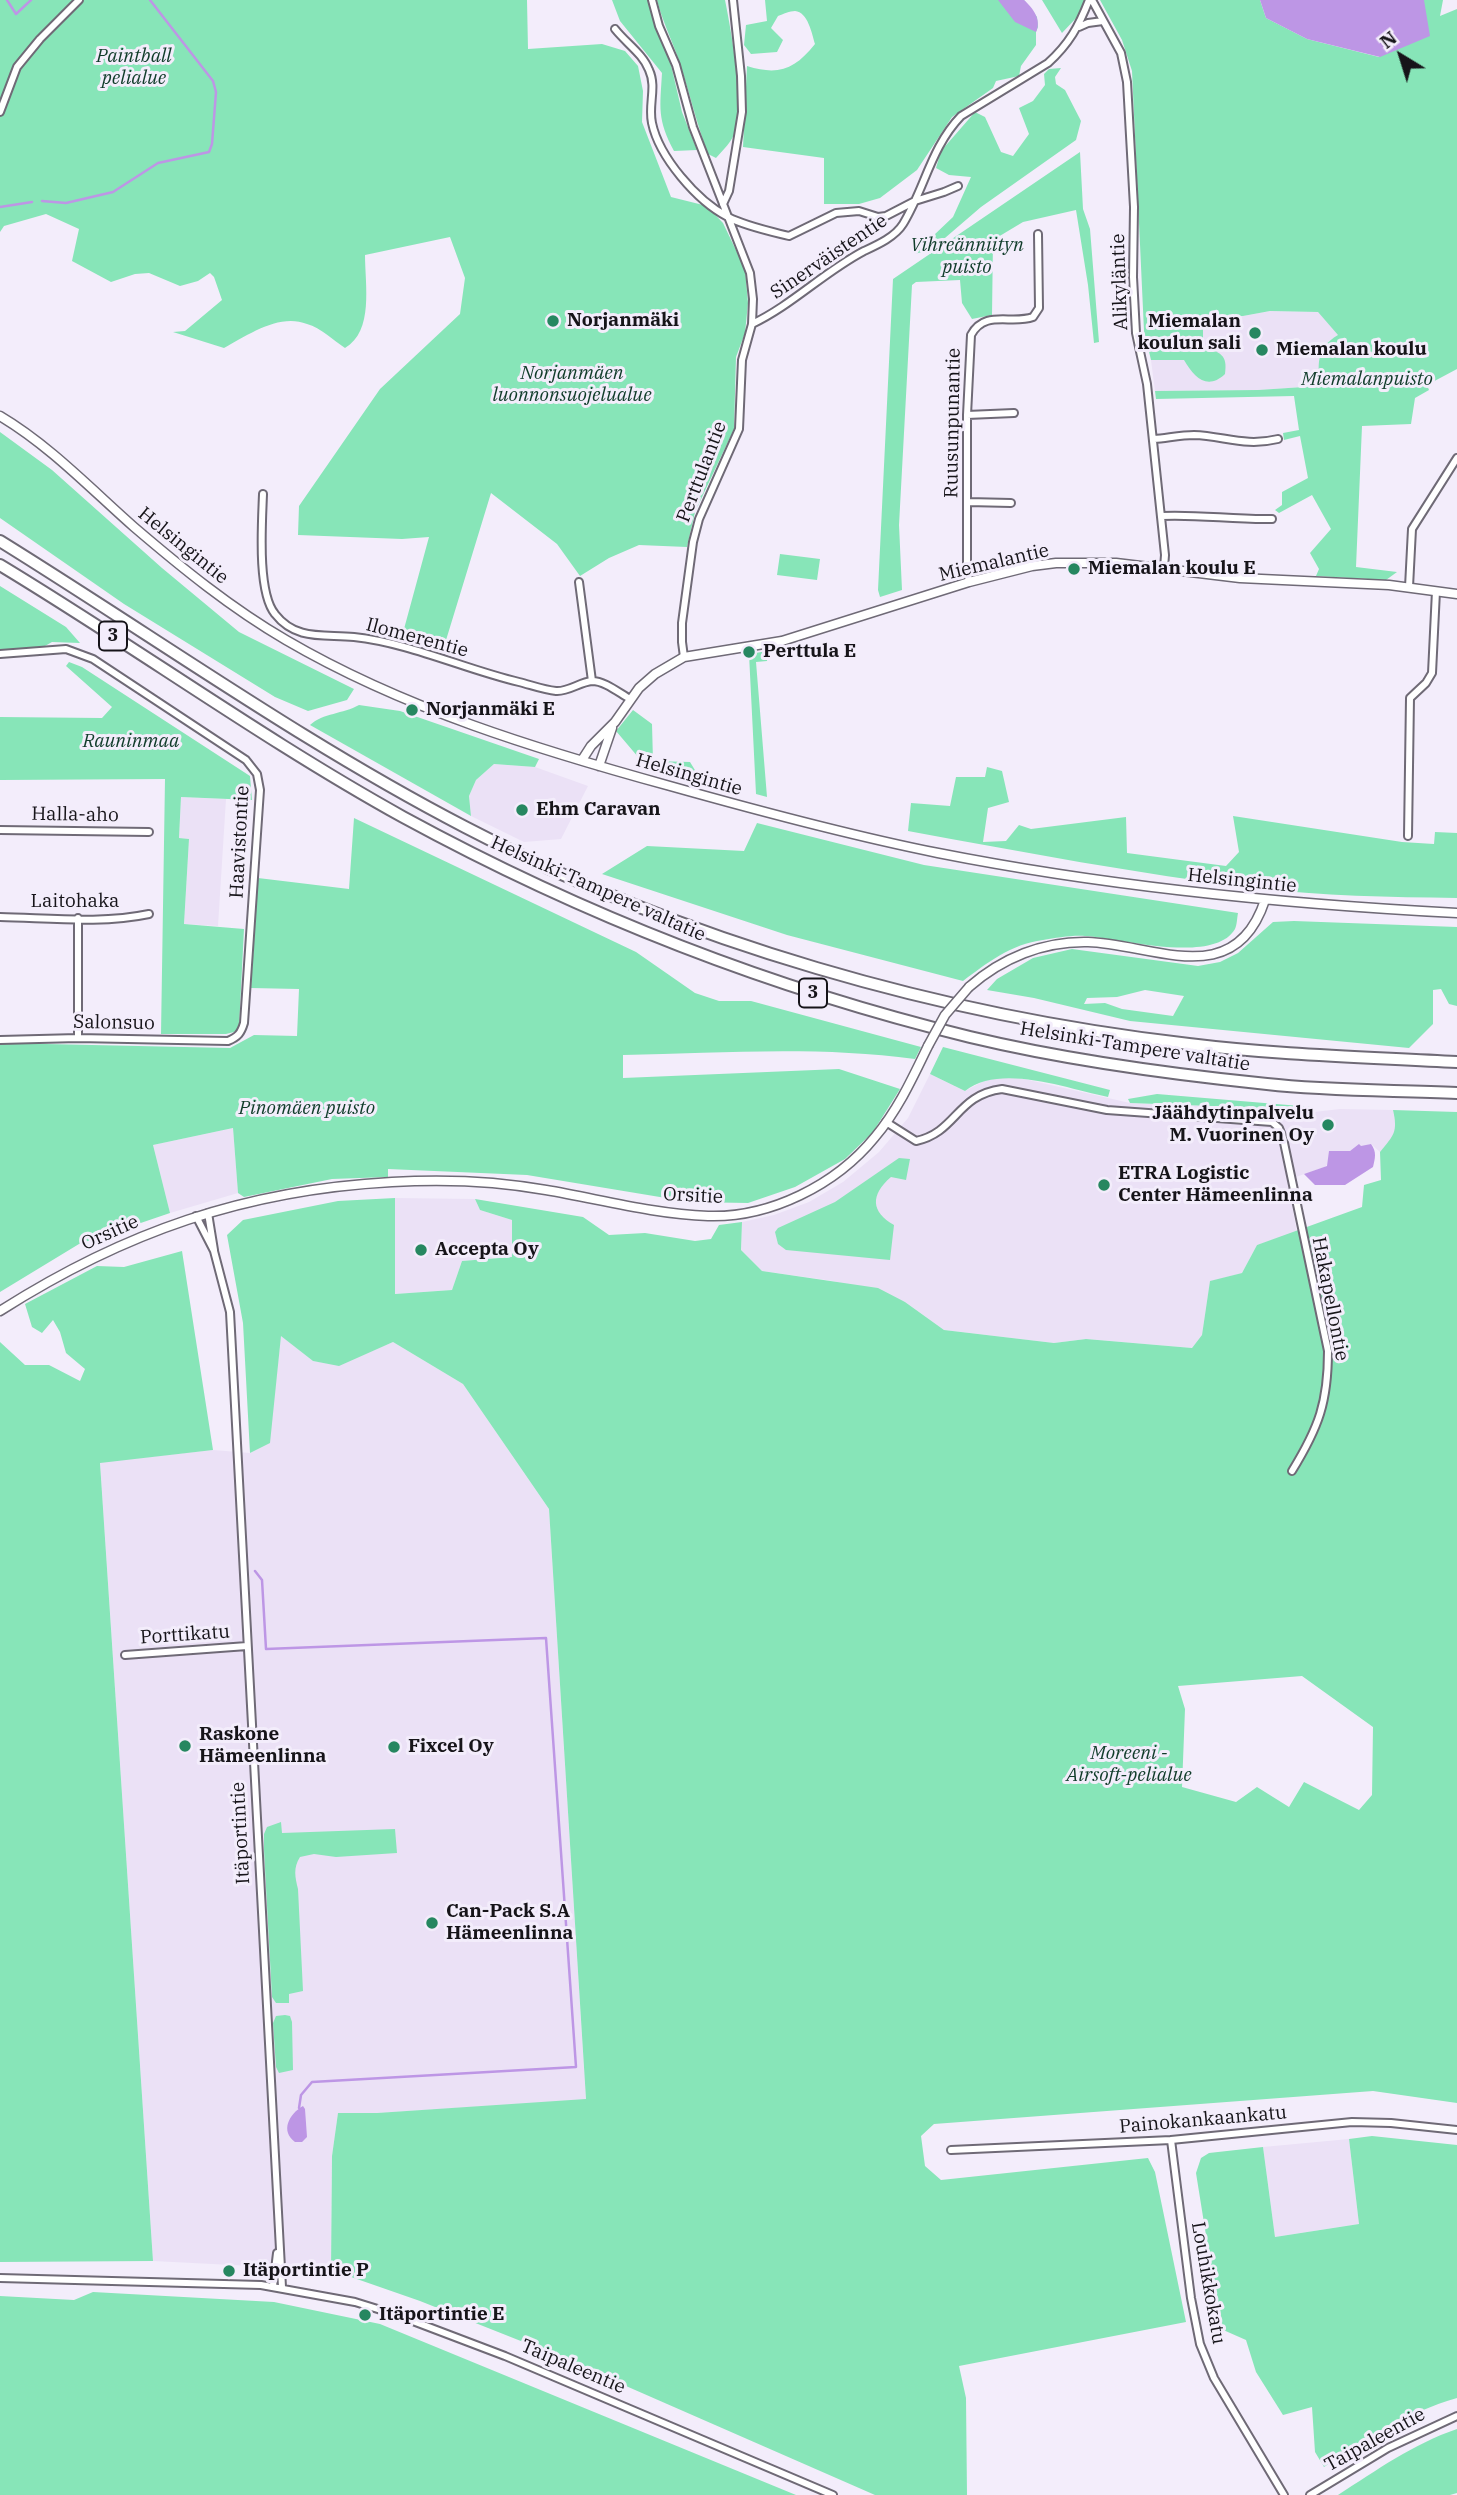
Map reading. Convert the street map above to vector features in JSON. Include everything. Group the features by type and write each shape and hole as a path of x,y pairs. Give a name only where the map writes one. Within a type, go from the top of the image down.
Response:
{"highway":[{"name":"Helsinki-Tampere valtatie","path":"0,541 355,767 466,828 566,876 720,936 887,987 1039,1023 1188,1044 1263,1051 1457,1062"},
{"name":"Helsinki-Tampere valtatie","path":"0,565 270,737 405,817 517,875 616,920 711,958 888,1016 1018,1047 1084,1059 1270,1085 1457,1093"}],"main road":[{"name":"Helsingintie","path":"2,416 47,450 201,583 285,639 379,687 478,726 599,766 795,821 939,853 1083,878 1265,900 1457,913"},
{"name":"Miemalantie","path":"582,760 591,746 615,722 630,699 655,674 684,657 782,641 968,582 1045,564 1098,563 1240,578 1409,587 1457,594"},
{"name":"Miemalantie","path":"599,766 615,722"},
{"name":"Orsitie","path":"0,1311 94,1256 196,1216 307,1190 373,1183 450,1181 542,1189 684,1214 710,1216 768,1207 823,1183 859,1154 900,1101 945,1015 970,986 994,967 1010,958 1044,946 1064,943 1088,942 1169,956 1191,957 1219,952 1256,925 1265,900"}],"street":[{"path":"0,112 17,67 40,38 79,0"},
{"name":"Perttulantie","path":"652,0 659,26 676,65 693,127 750,273 753,299 752,324 742,360 738,429 699,519 693,542 682,623 684,657"},
{"path":"723,204 729,191 742,111 733,0"},
{"name":"Alikyläntie","path":"1091,0 1121,53 1127,82 1134,207 1136,333 1147,384 1154,439 1164,568"},
{"name":"Sinerväistentie","path":"752,324 771,315 844,262 889,237 901,227 915,201 931,160 950,127 988,97 1048,63 1058,54 1079,27 1091,0"},
{"path":"1079,27 1103,21"},
{"path":"615,29 649,68 653,82 651,121 658,142 670,163 708,202 730,218 789,236 836,212 859,211 878,217 886,216 915,201 958,186"},
{"name":"Ruusunpunantie","path":"968,582 967,415 971,335 975,327 994,319 1025,321 1033,317 1039,309 1038,234"},
{"path":"967,415 1014,412"},
{"path":"1154,439 1195,435 1229,441 1266,442 1278,439"},
{"path":"1409,587 1412,529 1457,458"},
{"name":"Ilomerentie","path":"263,494 263,574 266,600 275,615 299,632 312,636 377,641 557,692 592,681"},
{"path":"968,502 1011,503"},
{"path":"1161,516 1196,514 1237,520 1272,519"},
{"path":"579,582 592,681 611,687 630,699"},
{"path":"1409,836 1410,698 1426,683 1432,673 1436,591"},
{"name":"Haavistontie","path":"0,654 50,649 74,651 106,666 237,754 257,774 260,790 244,1023 236,1038 228,1041"},
{"name":"Halla-aho","path":"0,830 149,832"},
{"name":"Laitohaka","path":"0,917 135,917 149,914"},
{"path":"78,918 78,1038"},
{"name":"Salonsuo","path":"0,1040 78,1038 228,1041"},
{"name":"Hakapellontie","path":"886,1122 916,1141 928,1139 944,1129 973,1098 1002,1089 1107,1110 1272,1122 1279,1128 1328,1351 1328,1377 1319,1422 1292,1471"},
{"name":"Itäportintie","path":"208,1213 214,1251 230,1312 282,2287"},
{"name":"Itäportintie","path":"196,1216 214,1251"},
{"name":"Porttikatu","path":"125,1655 247,1646"},
{"name":"Painokankaankatu","path":"951,2150 1171,2140 1371,2122 1457,2130"},
{"name":"Louhikkokatu","path":"1171,2140 1191,2298 1200,2344 1214,2378 1284,2495"},
{"name":"Itäportintie","path":"273,2286 278,2248"},
{"name":"Taipaleentie","path":"0,2278 273,2286 355,2302 469,2342 833,2495"},
{"name":"Taipaleentie","path":"1310,2495 1388,2448 1457,2416"}],"shaded area":[{"path":"998,0 1024,0 1037,19 1036,32 1015,22"},
{"path":"1260,0 1424,0 1430,36 1380,57 1307,39 1266,18"},
{"name":"Miemalan koulu","path":"1270,311 1318,312 1339,335 1329,341 1319,356 1319,386 1258,390 1155,391 1151,360 1173,360 1203,316 1243,316"},
{"path":"494,764 535,767 588,786 561,839 524,842 471,816 469,796 476,780"},
{"path":"181,797 226,799 218,926 184,924 189,839 179,838"},
{"path":"930,1074 965,1091 984,1081 1000,1077 1020,1078 1130,1103 1211,1106 1280,1116 1340,1109 1393,1110 1396,1126 1394,1136 1380,1152 1371,1144 1350,1151 1330,1151 1325,1167 1287,1180 1297,1232 1257,1245 1242,1273 1210,1282 1202,1335 1192,1348 1086,1339 1054,1343 944,1330 905,1302 833,1281 762,1271 741,1250 742,1222 774,1215 809,1202 843,1182 879,1152 908,1118"},
{"path":"233,1128 238,1193 170,1213 153,1145"},
{"path":"1359,1144 1371,1144 1373,1147 1373,1167 1345,1185 1315,1185 1304,1174 1327,1166 1329,1151 1350,1151"},
{"path":"395,1198 475,1199 480,1210 512,1220 512,1257 462,1261 452,1290 395,1294"},
{"path":"281,1335 313,1361 339,1365 393,1342 463,1384 549,1509 586,2100 338,2114 332,2156 331,2270 153,2261 100,1462 213,1450 250,1453 269,1443"},
{"path":"303,2106 307,2137 302,2142 295,2142 288,2133 288,2123 294,2113"},
{"path":"1349,2139 1359,2224 1275,2237 1263,2147"}],"green space":[{"path":"0,0 527,0 528,49 602,44 625,51 638,66 643,91 642,122 671,197 707,206 723,223 745,269 748,303 745,333 736,357 734,429 695,512 687,547 639,545 609,558 580,576 557,544 491,493 443,650 401,640 429,537 402,539 298,535 299,506 380,389 460,314 465,278 450,237 365,255 364,319 360,331 345,348 317,328 296,321 264,327 224,348 173,332 185,331 222,300 210,273 198,281 180,286 149,273 135,274 111,282 72,261 79,229 46,214 4,226 0,232"},
{"path":"612,0 648,0 671,65 682,112 697,150 674,151 661,113 662,73 620,21"},
{"path":"657,0 725,0 736,66 738,101 735,131 716,158 708,154"},
{"path":"765,0 1024,0 1037,17 1036,45 1021,66 1019,76 996,81 993,88 952,117 917,170 880,198 859,204 824,204 824,158 743,147 747,66 768,70 786,68 793,65 815,44 806,19 799,12 793,11 778,16 771,28 783,40 777,52 751,54 744,45 746,25 767,21"},
{"path":"1042,0 1085,0 1079,15 1062,33"},
{"name":"Miemalanpuisto","path":"1100,0 1260,0 1266,18 1307,39 1379,57 1424,0 1443,0 1440,16 1457,9 1457,369 1427,385 1429,390 1415,398 1411,424 1362,426 1356,567 1397,572 1386,580 1316,576 1319,569 1310,553 1331,529 1312,495 1279,513 1275,510 1282,505 1282,492 1308,478 1300,436 1284,440 1283,433 1299,430 1294,396 1156,399 1155,391 1258,390 1319,386 1322,351 1338,335 1318,312 1270,311 1243,316 1203,316 1203,346 1222,355 1225,374 1207,382 1192,372 1184,360 1151,360 1144,331 1132,71 1122,40"},
{"path":"1061,68 1055,77 1056,84 1065,90 1081,121 1076,140 981,207 931,250 914,254 953,217 971,177 949,175 936,168 941,151 975,112 985,117 1001,152 1013,156 1029,134 1019,108 1033,101 1045,85 1044,74 1049,69"},
{"name":"Vihreänniityn puisto","path":"1080,152 1083,209 1090,229 1099,342 1094,343 1076,210 1023,222 993,240 992,315 972,319 962,303 960,280 916,282 912,285 899,525 902,590 880,597 878,590 893,279"},
{"path":"0,432 52,470 239,632 354,689 347,700 308,711 275,697 124,604 0,518"},
{"path":"780,554 820,559 817,580 777,575"},
{"path":"0,586 66,627 80,643 52,642 45,646 0,651"},
{"path":"768,651 767,661 756,662 767,797 756,794 749,654"},
{"name":"Rauninmaa","path":"69,662 82,667 250,776 252,800 181,797 179,838 189,839 184,924 244,929 239,1028 234,1032 161,1034 165,779 0,780 0,717 102,718 112,707 66,666"},
{"path":"359,705 400,711 539,759 535,767 494,764 476,780 469,796 471,816 310,725 321,718"},
{"path":"633,710 652,724 653,761 690,762 701,780 644,764 616,731"},
{"path":"987,767 1002,771 1009,802 988,808 983,842 1006,841 1019,825 1031,829 1126,817 1127,853 1226,866 1239,852 1233,816 1402,842 1434,844 1435,832 1457,833 1457,898 1381,897 1255,888 1037,855 908,831 911,803 950,806 956,777 985,777"},
{"name":"Pinomäen puisto","path":"354,818 636,952 695,993 719,1001 751,1001 921,1047 915,1059 806,1051 623,1055 623,1078 839,1069 900,1089 873,1132 845,1159 795,1187 748,1203 690,1202 527,1175 388,1169 388,1177 332,1179 244,1197 238,1193 233,1128 153,1145 170,1213 79,1244 0,1292 0,1043 230,1048 254,1035 297,1036 299,989 251,988 258,878 349,889"},
{"path":"757,823 924,865 1238,913 1236,926 1224,940 1207,946 1187,948 1080,936 1031,942 1000,955 963,981 787,935 602,874 647,846 744,851"},
{"path":"1273,922 1457,927 1457,1006 1449,1004 1441,989 1433,990 1433,1024 1409,1048 1130,1021 1034,998 987,990 997,979 1033,958 1072,949 1198,966 1220,962 1238,953","holes":["1145,990 1184,996 1173,1016 1122,1009 1105,1003 1084,1004 1087,998 1117,997"]},
{"path":"943,1047 1110,1090 1108,1097 1015,1078 980,1083 965,1091 930,1074"},
{"path":"1157,1094 1312,1107 1313,1111 1280,1116 1211,1106 1130,1103 1128,1099"},
{"name":"Moreeni - Airsoft-pelialue","path":"1393,1110 1457,1112 1457,2103 1373,2091 934,2124 921,2136 925,2166 941,2180 1148,2158 1155,2172 1186,2322 959,2366 966,2398 967,2495 875,2495 546,2351 420,2301 331,2270 332,2156 338,2113 377,2113 586,2099 549,1509 463,1384 393,1342 339,1366 313,1361 281,1336 270,1443 250,1453 243,1323 227,1235 243,1220 338,1201 395,1198 395,1294 452,1290 462,1261 512,1257 512,1220 480,1210 475,1199 583,1217 609,1235 645,1233 695,1241 711,1239 719,1225 742,1222 741,1250 762,1271 878,1288 905,1302 944,1330 1054,1343 1086,1339 1192,1348 1202,1335 1210,1281 1242,1273 1257,1245 1362,1207 1364,1185 1381,1180 1380,1152 1394,1133","holes":["1302,1676 1373,1727 1372,1795 1359,1810 1304,1782 1289,1807 1257,1787 1236,1802 1182,1787 1185,1709 1178,1686"]},
{"path":"899,1158 910,1159 906,1180 891,1177 879,1190 876,1203 881,1215 894,1225 890,1260 786,1250 778,1244 775,1232 778,1228 835,1202"},
{"path":"182,1251 213,1450 100,1463 153,2261 0,2262 0,1342 25,1365 49,1365 80,1381 85,1369 66,1353 60,1332 53,1320 42,1333 32,1327 25,1304 97,1266 124,1267"},
{"path":"281,1822 282,1833 395,1829 397,1853 336,1857 314,1854 300,1857 295,1873 303,1991 289,1994 289,2003 276,2003 272,1997 264,1850 267,1827"},
{"path":"276,2016 290,2016 292,2022 293,2070 279,2073 276,2067 273,2023"},
{"path":"1372,2136 1457,2145 1457,2398 1404,2419 1324,2467 1315,2452 1312,2407 1283,2415 1256,2372 1246,2340 1221,2329 1196,2173 1201,2158 1209,2153 1263,2147 1275,2237 1359,2224 1349,2139"},
{"path":"93,2292 274,2302 380,2324 796,2495 0,2495 0,2296 74,2300"},
{"path":"1457,2429 1457,2493 1338,2495 1410,2450"}],"waterway":[{"path":"7,0 16,14 31,0"},
{"path":"42,201 66,203 113,192 158,163 209,152 216,92 213,81 150,0"},
{"path":"0,207 32,202"},
{"path":"255,1571 262,1580 266,1649 546,1638 576,2067 312,2082 301,2095 299,2108"}],"place":[{"name":"Norjanmäki","path":"553,321"},
{"name":"Miemalan koulun sali","path":"1255,333"},
{"name":"Miemalan koulu","path":"1262,350"},
{"name":"Miemalan koulu E","path":"1074,569"},
{"name":"Perttula E","path":"749,652"},
{"name":"Norjanmäki E","path":"412,710"},
{"name":"Ehm Caravan","path":"522,810"},
{"name":"Jäähdytinpalvelu M. Vuorinen Oy","path":"1328,1125"},
{"name":"ETRA Logistic Center Hämeenlinna","path":"1104,1185"},
{"name":"Accepta Oy","path":"421,1250"},
{"name":"Raskone Hämeenlinna","path":"185,1746"},
{"name":"Fixcel Oy","path":"394,1747"},
{"name":"Can-Pack S.A Hämeenlinna","path":"432,1923"},
{"name":"Itäportintie P","path":"229,2271"},
{"name":"Itäportintie E","path":"365,2315"}],"park label":[{"name":"Paintball pelialue","path":"134,68"},
{"name":"Norjanmäen luonnonsuojelualue","path":"572,385"}]}
